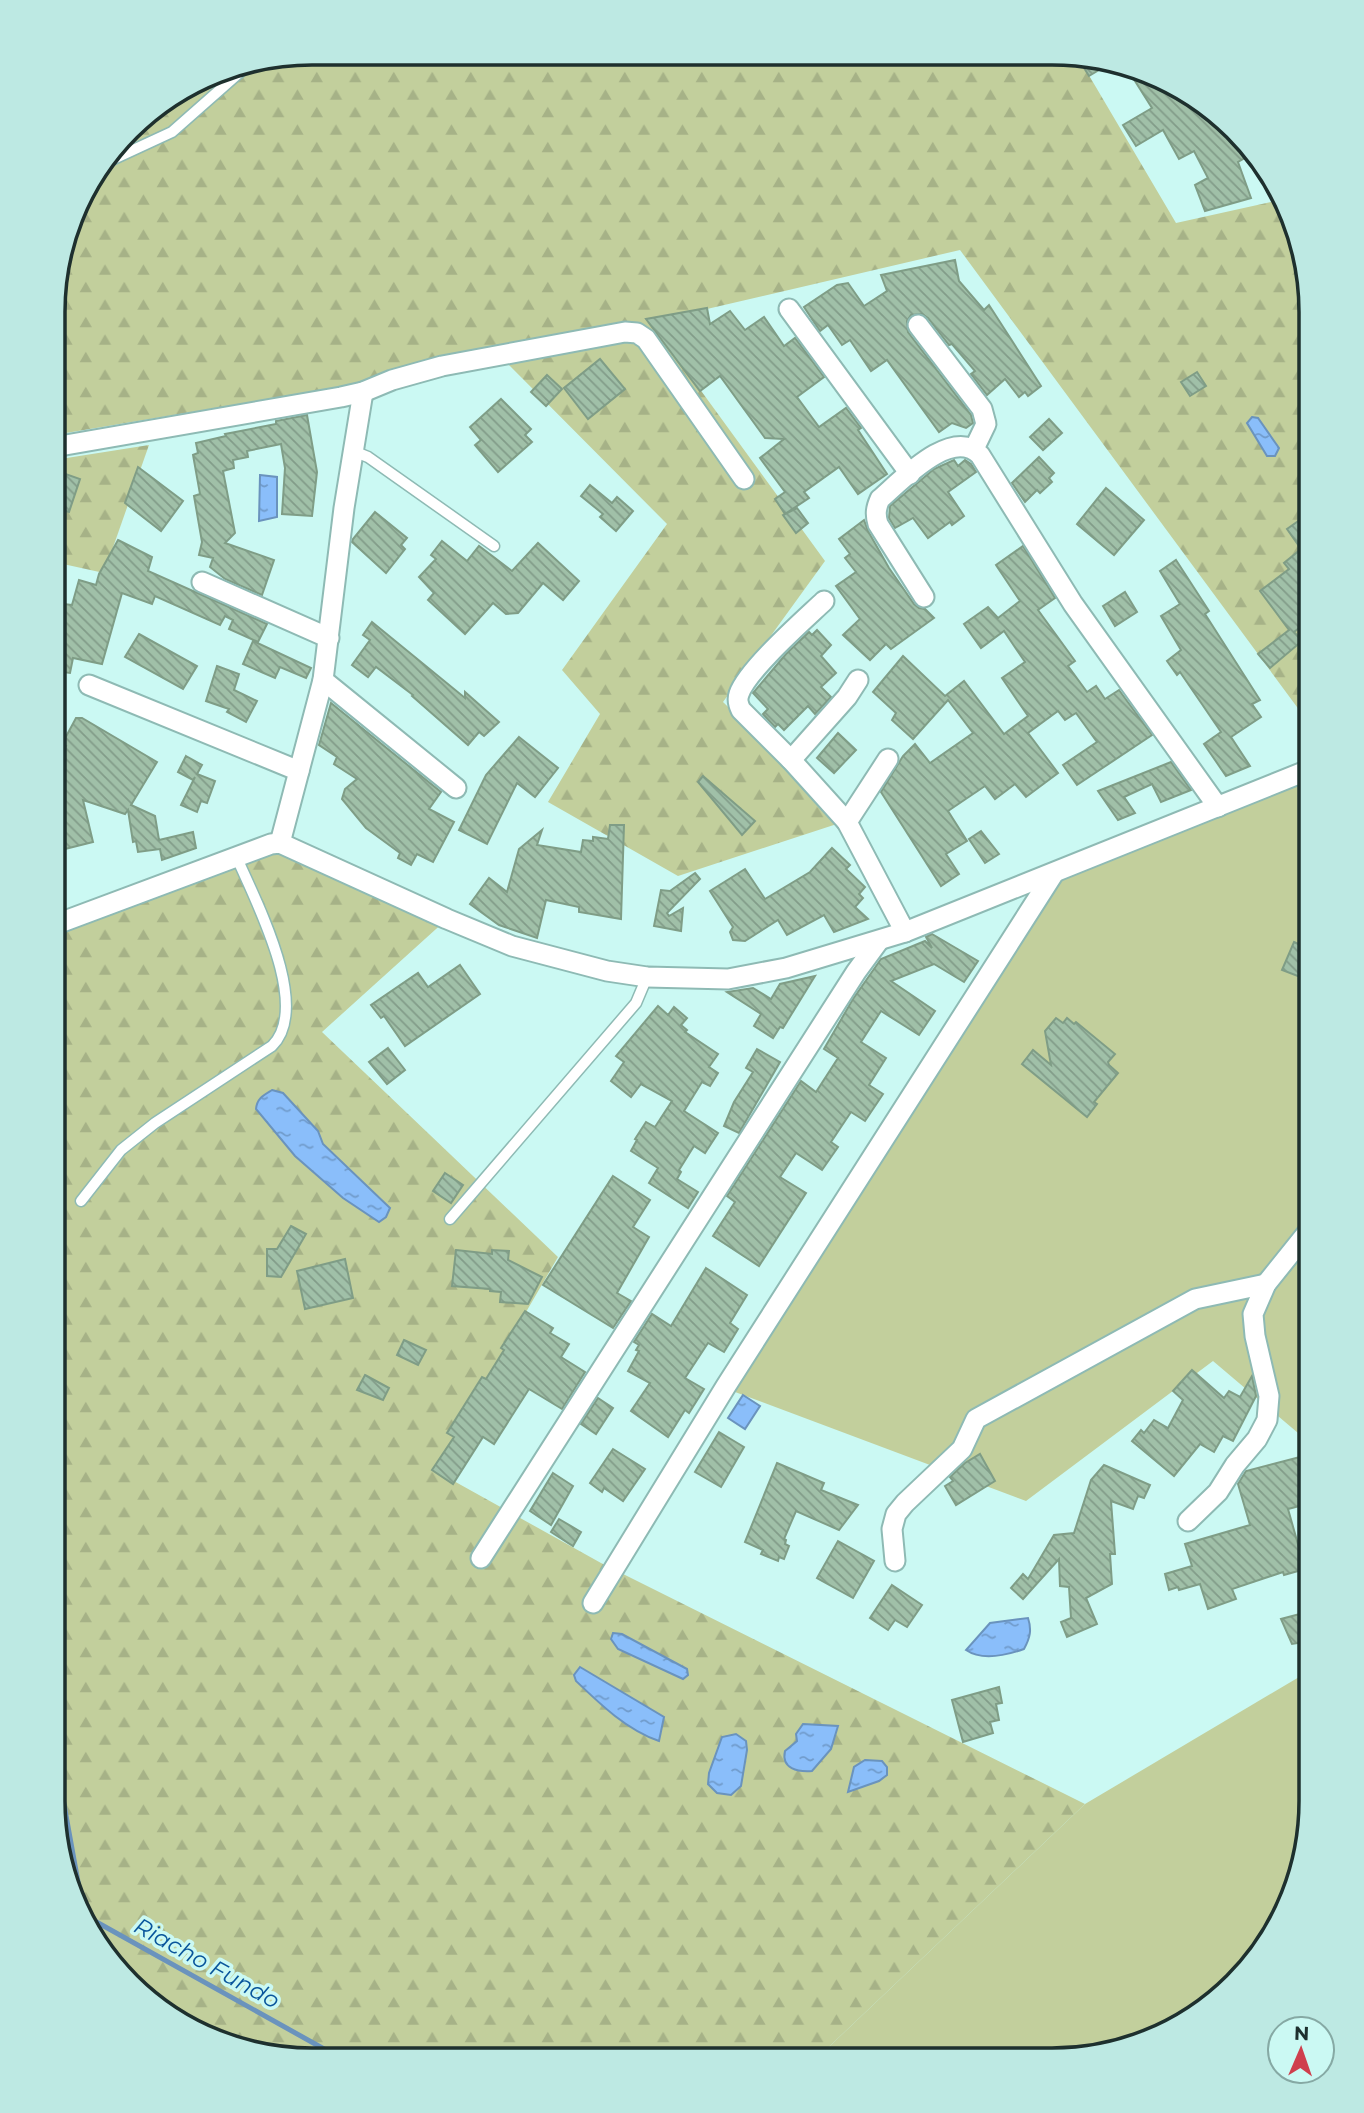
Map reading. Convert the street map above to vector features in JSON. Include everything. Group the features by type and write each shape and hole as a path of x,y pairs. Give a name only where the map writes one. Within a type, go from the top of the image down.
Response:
{"street":[{"path":"789,309 910,474"},
{"path":"918,325 982,409 986,424 974,449"},
{"path":"65,445 363,392 392,380 442,366 637,332 646,339 744,479"},
{"path":"280,843 323,680 344,508 363,392"},
{"path":"924,597 878,524 875,514 880,499 910,474 941,450 963,445 974,449 1073,604 1218,807"},
{"path":"202,582 329,638"},
{"path":"824,601 762,662 740,691 738,697 741,710 792,760 847,822 905,932"},
{"path":"323,680 456,788"},
{"path":"792,760 847,697 858,680"},
{"path":"89,685 299,771"},
{"path":"847,822 888,759"},
{"path":"65,921 280,843 512,946 607,971 647,977 728,979 786,968 878,942 1299,774"},
{"path":"593,1603 726,1386 1054,873"},
{"path":"481,1558 856,971 878,942"},
{"path":"1188,1521 1218,1492 1235,1465 1257,1439 1267,1420 1269,1396 1253,1326 1255,1306 1266,1284 1299,1243"},
{"path":"895,1561 892,1529 896,1514 962,1449 976,1419 1195,1299 1266,1284"}],"lane":[{"path":"120,156 172,132 234,77"},
{"path":"353,451 368,457 494,546"},
{"path":"81,1201 121,1150 155,1123 272,1046 281,1034 285,982 270,932 237,858"},
{"path":"450,1219 636,1003 647,977"}],"green space":[{"path":"296,65 1084,67 1176,223 1274,201 1286,232 1295,263 1299,296 1299,710 960,250 651,322 825,561 723,702 846,821 678,876 548,802 600,714 562,670 667,524 504,360 65,433 65,296 69,263 90,202 106,174 137,137 174,106 202,90 263,69"},
{"path":"149,445 104,573 65,564 65,458"},
{"path":"1299,780 1299,1434 1213,1361 1026,1501 727,1389 1051,880"},
{"path":"280,845 446,920 322,1032 558,1257 434,1470 601,1563 1085,1804 828,2048 296,2048 263,2044 202,2023 174,2007 137,1976 106,1939 90,1911 78,1881 69,1850 65,1817 65,933"},
{"path":"1299,1677 1299,1817 1291,1865 1274,1911 1258,1939 1227,1976 1203,1997 1162,2023 1101,2044 1068,2048 828,2048 1085,1804"}],"water":[{"path":"1252,417 1258,418 1279,448 1275,456 1267,456 1247,423"},
{"path":"260,475 277,477 277,517 259,521"},
{"path":"272,1090 283,1093 318,1131 323,1144 390,1208 386,1217 379,1222 343,1198 295,1156 256,1109 259,1099"},
{"path":"743,1395 760,1406 745,1429 728,1418"},
{"path":"1028,1618 1030,1634 1024,1649 987,1656 966,1650 990,1623"},
{"path":"613,1633 622,1634 687,1669 688,1675 683,1679 618,1649 611,1639"},
{"path":"580,1667 664,1717 659,1741 625,1724 585,1690 574,1675"},
{"path":"803,1724 838,1726 831,1749 812,1771 801,1771 788,1766 784,1757 785,1751 797,1741 796,1734"},
{"path":"736,1734 746,1741 747,1750 741,1786 731,1795 717,1793 708,1784 709,1773 722,1737"},
{"path":"865,1760 882,1761 887,1767 887,1775 879,1781 848,1792 854,1767"}],"building":[{"path":"1083,67 1101,69 1089,76"},
{"path":"1134,79 1162,90 1190,106 1227,137 1245,158 1238,162 1251,198 1205,211 1195,185 1208,178 1194,151 1179,159 1163,130 1136,146 1123,125 1152,108"},
{"path":"955,260 959,281 984,310 989,305 1041,386 1028,396 1025,392 1019,397 1005,379 987,395 971,374 975,371 952,344 949,345 928,318 922,314 911,315 907,321 908,332 971,415 973,423 966,428 952,423 939,432 887,360 871,371 850,340 842,345 828,325 820,331 804,307 837,285 848,283 864,306 887,291 881,275"},
{"path":"707,308 710,324 730,311 745,330 764,317 784,346 795,338 824,377 797,397 819,427 846,408 861,428 858,430 887,474 858,494 839,467 804,492 809,498 785,514 775,499 785,492 760,458 784,439 765,438 720,376 700,391 646,319"},
{"path":"600,359 625,389 588,419 564,388"},
{"path":"1197,372 1206,386 1190,396 1181,382"},
{"path":"547,375 562,389 546,406 531,392"},
{"path":"501,399 531,429 525,435 532,442 498,472 475,445 481,440 470,427"},
{"path":"307,415 317,472 312,516 282,514 285,468 281,444 247,451 248,457 233,460 234,468 223,471 235,533 225,543 274,560 262,595 225,579 210,567 213,558 199,555 202,542 194,496 200,494 193,455 198,453 196,443"},
{"path":"1049,419 1062,433 1043,450 1030,437"},
{"path":"1039,457 1054,473 1049,478 1052,482 1040,493 1037,490 1025,502 1012,483"},
{"path":"954,460 958,466 965,460 976,472 948,492 964,516 952,525 950,522 928,538 913,518 895,528 889,518 890,506 934,469"},
{"path":"138,467 183,501 161,531 125,503"},
{"path":"65,474 80,479 69,512 65,511"},
{"path":"590,485 612,503 617,497 633,511 616,531 600,517 603,514 581,496"},
{"path":"1106,488 1144,520 1114,555 1077,524"},
{"path":"797,508 808,523 796,533 783,515"},
{"path":"375,512 407,538 401,545 405,549 386,573 352,542"},
{"path":"864,520 889,568 914,604 925,609 934,618 891,649 886,644 870,660 843,635 860,619 836,586 856,572 845,558 850,554 839,539"},
{"path":"1299,521 1299,546 1287,529"},
{"path":"118,540 152,557 148,571 267,624 258,642 229,629 233,620 225,616 220,625 155,596 152,604 122,593 102,664 73,658 70,673 65,672 65,604 72,605 79,580 96,585 99,574"},
{"path":"442,541 467,561 479,546 512,571 538,543 579,581 563,600 543,583 518,613 506,614 493,603 465,634 428,600 434,593 419,577 436,559 431,555"},
{"path":"1023,546 1055,598 1038,610 1075,661 1068,666 1087,692 1096,686 1105,699 1119,690 1152,735 1077,785 1063,765 1097,742 1076,713 1065,720 1058,711 1028,733 1058,773 1026,797 1015,784 995,799 985,786 948,811 967,841 946,854 959,874 941,886 881,792 903,756 915,744 930,763 973,733 948,700 913,739 892,720 896,713 873,692 903,656 945,696 964,681 1004,734 1028,716 1002,678 1025,662 1004,631 981,648 964,624 988,607 998,618 1020,601 996,565"},
{"path":"1299,551 1299,628 1294,632 1299,638 1299,644 1270,668 1258,654 1289,630 1260,591 1289,569 1284,563"},
{"path":"1176,560 1209,611 1205,614 1260,700 1252,704 1261,717 1231,737 1250,766 1226,776 1204,744 1221,732 1180,672 1177,675 1167,661 1181,650 1161,616 1180,604 1160,571"},
{"path":"1125,592 1137,612 1115,626 1103,606"},
{"path":"372,622 465,698 465,692 499,722 484,736 479,732 468,745 413,695 376,667 368,677 352,665 370,640 363,635"},
{"path":"817,630 831,645 821,656 836,673 821,687 831,697 815,714 808,706 784,730 778,724 775,727 763,714 768,709 753,693 786,654 809,632 812,635"},
{"path":"139,634 197,666 183,689 125,657"},
{"path":"253,641 311,668 306,678 280,667 275,678 243,664"},
{"path":"217,666 239,674 234,690 257,701 246,722 227,712 229,709 206,701"},
{"path":"331,703 441,792 429,809 454,822 433,862 417,854 411,865 398,858 400,853 366,828 342,799 345,789 357,779 334,764 337,757 319,745"},
{"path":"76,718 82,718 157,762 131,805 155,816 159,840 193,832 196,848 162,860 160,849 138,852 136,841 133,842 128,810 125,814 83,800 93,842 65,849 65,738"},
{"path":"838,733 856,750 834,773 817,758"},
{"path":"519,737 558,768 535,797 517,783 487,844 459,830 486,775"},
{"path":"186,756 202,765 197,774 215,781 207,803 201,801 197,812 181,805 195,777 193,780 178,772"},
{"path":"1171,762 1191,790 1161,802 1152,784 1124,797 1135,813 1118,820 1098,791"},
{"path":"703,776 755,821 742,835 698,782"},
{"path":"610,825 624,825 621,919 579,912 579,907 546,900 537,938 499,925 470,904 489,878 507,892 519,849 542,830 537,845 581,852 583,840 593,841 593,837 608,839"},
{"path":"981,831 999,854 985,863 969,839"},
{"path":"832,848 850,865 846,869 865,887 859,894 863,898 855,907 868,919 834,932 824,915 787,935 778,920 745,941 733,940 730,932 733,927 710,891 745,869 765,899 810,872"},
{"path":"695,873 700,879 667,913 669,916 683,908 681,931 654,926 661,890 670,891"},
{"path":"932,934 978,961 964,982 934,964 891,981 935,1011 919,1035 881,1011 861,1042 886,1058 869,1085 883,1094 865,1121 851,1112 831,1142 838,1147 822,1170 796,1153 780,1177 806,1193 759,1266 713,1236 735,1202 727,1196 801,1081 816,1092 838,1058 824,1049 853,999 881,959 925,941 932,948 926,937"},
{"path":"1294,942 1299,944 1299,976 1282,970"},
{"path":"460,965 480,994 405,1046 384,1016 381,1018 371,1005 418,973 428,987"},
{"path":"815,976 783,1028 780,1027 773,1038 754,1026 761,1014 727,992 753,988 771,999 780,984"},
{"path":"658,1006 668,1015 674,1007 687,1018 681,1025 687,1030 685,1032 718,1054 709,1067 718,1073 710,1086 702,1082 684,1111 718,1133 705,1153 694,1146 679,1170 681,1172 677,1179 698,1192 688,1208 649,1183 658,1168 631,1151 646,1122 655,1127 672,1101 641,1084 631,1097 611,1081 624,1062 616,1056"},
{"path":"1056,1018 1063,1023 1067,1018 1074,1024 1076,1022 1115,1054 1108,1062 1118,1073 1094,1102 1097,1104 1087,1117 1022,1064 1033,1050 1051,1065 1045,1031"},
{"path":"388,1048 405,1070 387,1084 369,1062"},
{"path":"757,1049 780,1062 739,1133 724,1126 734,1102 753,1072 746,1068"},
{"path":"445,1173 463,1185 451,1203 433,1191"},
{"path":"613,1176 650,1200 633,1227 649,1237 617,1293 631,1301 613,1328 543,1285"},
{"path":"291,1226 306,1234 281,1277 267,1276 267,1249 277,1249"},
{"path":"456,1250 492,1254 492,1250 509,1251 508,1260 542,1277 528,1304 500,1302 501,1292 452,1286"},
{"path":"345,1259 353,1298 305,1309 297,1271"},
{"path":"706,1268 747,1295 730,1323 738,1329 724,1352 708,1343 685,1378 704,1389 689,1413 685,1410 668,1437 631,1411 650,1383 628,1371 639,1351 636,1350 639,1345 634,1342 652,1314 671,1326"},
{"path":"525,1311 553,1328 550,1333 569,1344 561,1357 585,1372 562,1409 529,1389 494,1444 483,1437 453,1484 432,1470 454,1437 447,1433 482,1377 486,1379 504,1350 501,1348"},
{"path":"404,1340 426,1350 418,1365 397,1355"},
{"path":"1192,1370 1224,1398 1229,1391 1240,1397 1252,1376 1256,1396 1233,1441 1223,1436 1214,1452 1200,1444 1174,1476 1132,1441 1141,1430 1144,1433 1154,1420 1168,1428 1183,1400 1173,1391"},
{"path":"365,1375 389,1388 383,1400 357,1390"},
{"path":"598,1398 613,1408 596,1434 581,1424"},
{"path":"719,1432 744,1447 721,1487 695,1472"},
{"path":"613,1449 645,1469 623,1501 604,1488 602,1492 590,1483"},
{"path":"980,1454 995,1481 956,1505 945,1486 953,1481 950,1477 965,1463"},
{"path":"1299,1457 1299,1506 1288,1509 1299,1548 1299,1571 1284,1575 1283,1572 1232,1589 1236,1599 1208,1609 1200,1584 1169,1590 1165,1574 1192,1566 1185,1544 1250,1525 1238,1484 1246,1471"},
{"path":"777,1463 824,1483 821,1490 858,1505 839,1530 796,1511 784,1539 789,1546 784,1559 779,1557 778,1561 761,1554 763,1550 745,1542"},
{"path":"1104,1465 1150,1485 1144,1498 1138,1496 1133,1509 1111,1501 1115,1554 1110,1554 1112,1584 1086,1598 1097,1624 1067,1637 1061,1622 1071,1618 1069,1587 1060,1586 1059,1559 1023,1599 1011,1588 1023,1574 1028,1579 1054,1535 1074,1533 1091,1480"},
{"path":"553,1473 573,1486 551,1525 530,1511"},
{"path":"559,1519 581,1532 573,1546 551,1532"},
{"path":"838,1541 874,1561 853,1598 817,1578"},
{"path":"892,1585 922,1605 907,1627 895,1620 888,1630 870,1618"},
{"path":"1299,1614 1299,1643 1292,1644 1281,1619"},
{"path":"999,1687 1002,1703 996,1704 999,1720 990,1722 993,1733 963,1742 952,1700"}],"waterway":[{"name":"Riacho Fundo","path":"65,1810 78,1880"},
{"name":"Riacho Fundo","path":"96,1922 322,2048"}]}
